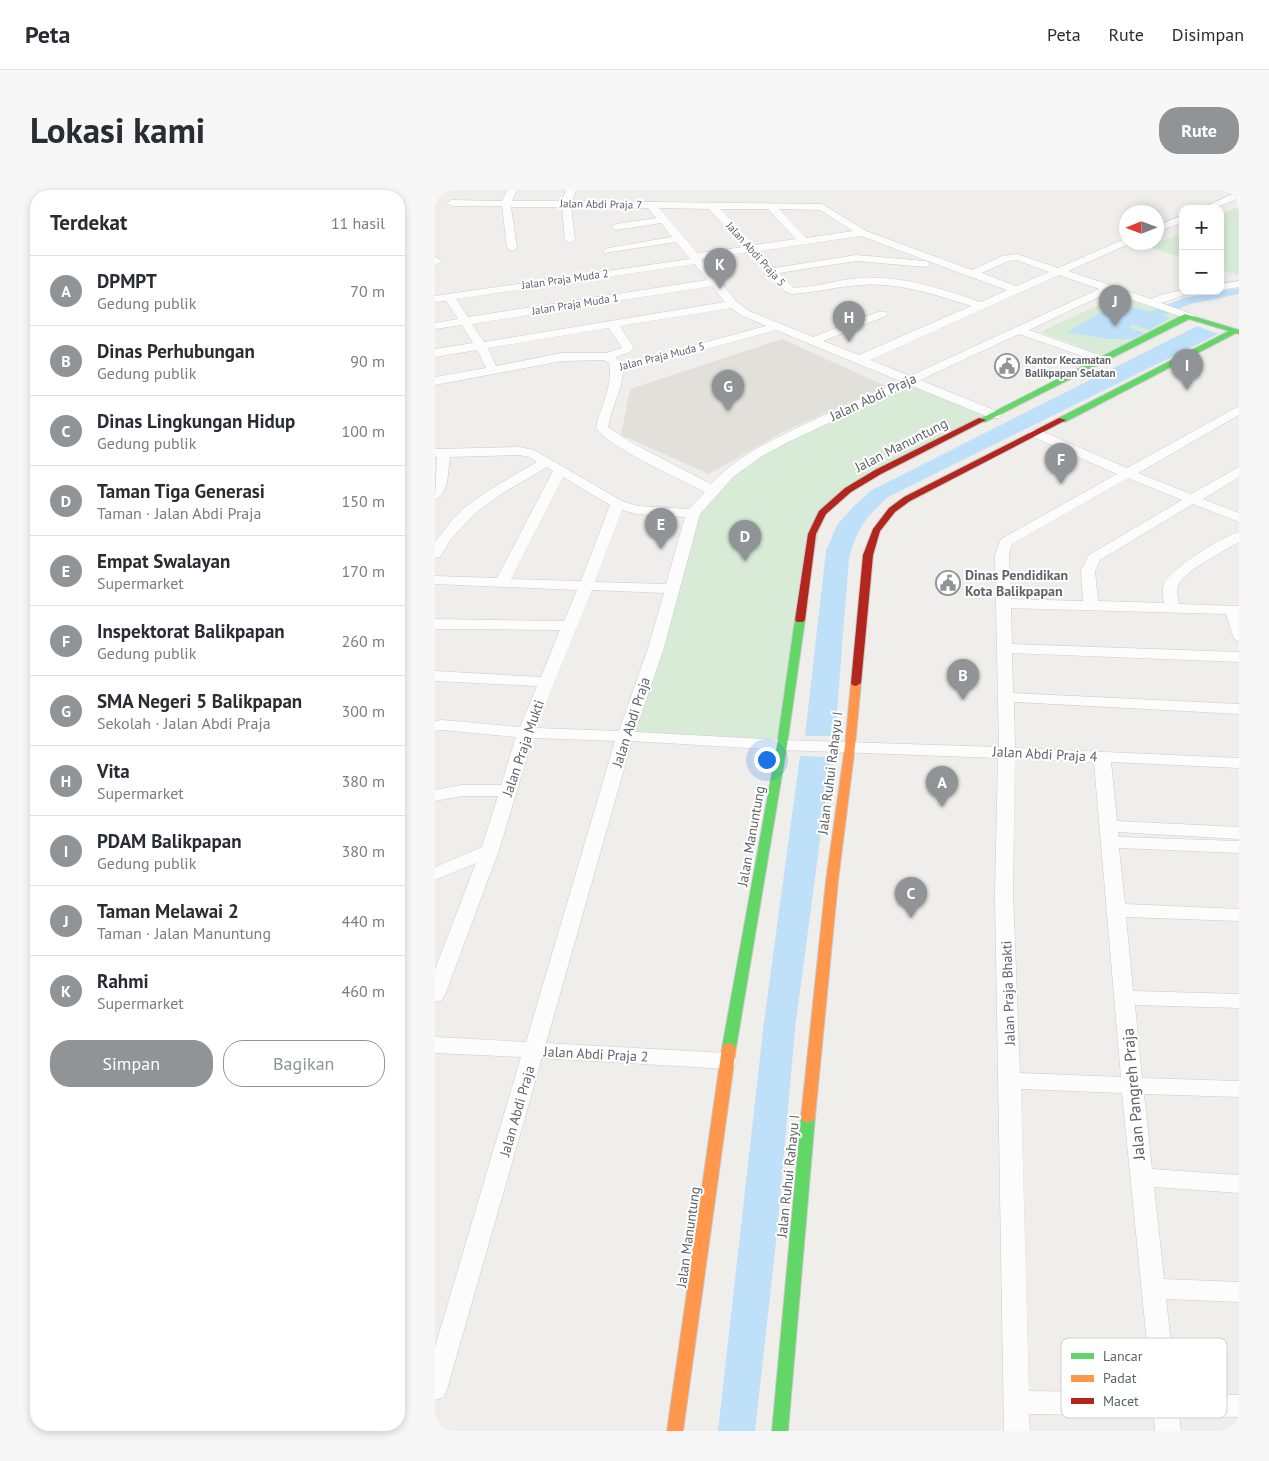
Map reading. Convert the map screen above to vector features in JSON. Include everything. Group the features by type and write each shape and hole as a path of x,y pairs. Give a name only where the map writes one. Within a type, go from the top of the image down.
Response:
{"street":[{"path":"512,190 506,202 512,248"},
{"path":"570,240 566,204 571,190"},
{"path":"1226,190 1237,197"},
{"path":"1215,205 1237,197"},
{"name":"Jalan Abdi Praja 7","path":"452,203 506,202 651,206 733,304 745,313 995,415"},
{"name":"Jalan Abdi Praja 5","path":"711,205 788,289 792,291 851,282 884,282 926,288 982,306"},
{"path":"651,206 769,205 822,207 862,233 950,267 1017,290"},
{"path":"769,205 803,241"},
{"path":"615,227 662,220"},
{"path":"1164,226 1179,220"},
{"name":"Jalan Praja Muda 2","path":"435,299 695,259 750,248 862,233"},
{"path":"608,251 678,239"},
{"path":"859,360 1119,244"},
{"path":"972,274 1017,257 1185,316 1234,330"},
{"path":"773,271 865,258 950,267"},
{"name":"Jalan Praja Muda 1","path":"435,326 715,282"},
{"path":"1224,286 1239,284"},
{"name":"Jalan Abdi Praja","path":"435,1388 535,1051 625,736 655,651 693,513 728,474 754,455 908,381 1108,289"},
{"path":"1152,303 1179,294"},
{"path":"449,297 481,346 493,371"},
{"path":"435,353 553,332 733,304"},
{"path":"812,341 882,314"},
{"name":"Jalan Manuntung","path":"675,1431 727,1061 782,745 812,534 819,517 842,494 858,484 1103,360 1185,316"},
{"path":"607,356 628,348 612,323"},
{"name":"Jalan Praja Muda 5","path":"435,381 562,357 607,356 615,362 616,376 780,327"},
{"path":"1022,328 1103,360"},
{"name":"Jalan Ruhui Rahayu I","path":"780,1431 791,1338 798,1222 844,746 868,555 876,531 892,510 907,499 1234,330"},
{"path":"553,332 562,357"},
{"path":"616,376 602,428 609,435 627,446 712,490"},
{"path":"1127,473 1239,410"},
{"path":"1035,433 1127,473 1239,518"},
{"path":"435,495 437,493 439,453 519,451 534,454 617,504 637,510 693,513"},
{"path":"435,554 459,518 473,507 546,462"},
{"path":"502,582 560,470"},
{"path":"1091,605 1089,571 1093,558 1239,472"},
{"name":"Jalan Praja Bhakti","path":"1017,1431 1011,1081 1005,894 1007,752 1002,555 1005,542 1127,473"},
{"name":"Jalan Praja Mukti","path":"435,995 490,850 526,733 617,504"},
{"path":"1172,608 1170,593 1172,581 1183,571 1239,536"},
{"path":"435,580 671,589"},
{"path":"1003,603 1236,610 1239,636"},
{"path":"435,624 568,626"},
{"path":"1004,648 1239,657"},
{"path":"435,676 547,682"},
{"path":"1005,697 1239,708"},
{"name":"Jalan Abdi Praja 4","path":"435,726 526,733 625,736 782,745 1007,752 1239,763"},
{"name":"Jalan Pangreh Praja","path":"1103,757 1157,1338"},
{"path":"435,796 461,790 508,791"},
{"path":"1110,834 1239,833"},
{"path":"1110,834 1239,847"},
{"path":"435,874 490,850"},
{"path":"1117,910 1239,915"},
{"path":"1124,998 1239,1001"},
{"name":"Jalan Abdi Praja 2","path":"435,1045 727,1061"},
{"path":"1011,1081 1239,1089"},
{"path":"1141,1177 1239,1184"},
{"path":"1152,1288 1239,1292"},
{"path":"1016,1402 1061,1403"},
{"name":"Jalan Pangreh Praja","path":"1166,1418 1168,1431"}],"shaded area":[{"path":"782,339 886,386 783,432 709,474 621,435 630,389"}],"green space":[{"path":"1235,208 1239,209 1239,274 1237,275 1224,271 1224,213"},
{"path":"1179,234 1179,257 1158,250 1164,250 1164,240"},
{"path":"1118,296 1189,320 1112,359 1040,332"},
{"path":"911,385 993,418 847,492 823,512 778,741 632,733 699,511 733,472 789,439"}],"water":[{"path":"1123,304 1170,318 1149,330 1132,324 1128,327 1144,333 1132,339 1107,339 1067,332 1096,315"},
{"path":"1197,326 1218,334 888,497 873,511 855,540 849,559 835,736 805,736 826,551 837,525 854,506 872,490"},
{"path":"800,756 831,757 795,1029 777,1233 755,1431 718,1431 764,1022"}],"waterway":[{"path":"1132,320 1147,317 1188,301 1239,291"}],"traffic: fast":[{"path":"982,420 1188,316 1239,332"},
{"path":"1062,420 1235,331"},
{"path":"729,1048 782,745 800,620"},
{"path":"780,1431 808,1117"}],"traffic: slow":[{"path":"808,1117 832,881 850,746 856,683"},
{"path":"675,1431 729,1048"}],"traffic: jam":[{"path":"800,620 812,534 822,513 848,490 878,472 982,420"},
{"path":"856,683 868,555 876,531 892,510 907,499 1062,420"}],"place":[{"name":"Rahmi","path":"720,289"},
{"name":"Taman Melawai 2","path":"1115,326"},
{"name":"Vita","path":"849,342"},
{"name":"Kantor Kecamatan Balikpapan Selatan","path":"1007,366"},
{"name":"PDAM Balikpapan","path":"1187,390"},
{"name":"SMA Negeri 5 Balikpapan","path":"728,411"},
{"name":"Inspektorat Balikpapan","path":"1061,484"},
{"name":"Empat Swalayan","path":"661,549"},
{"name":"Taman Tiga Generasi","path":"745,561"},
{"name":"Dinas Pendidikan Kota Balikpapan","path":"948,583"},
{"name":"Dinas Perhubungan","path":"963,700"},
{"name":"DPMPT","path":"942,807"},
{"name":"Dinas Lingkungan Hidup","path":"911,918"}]}
